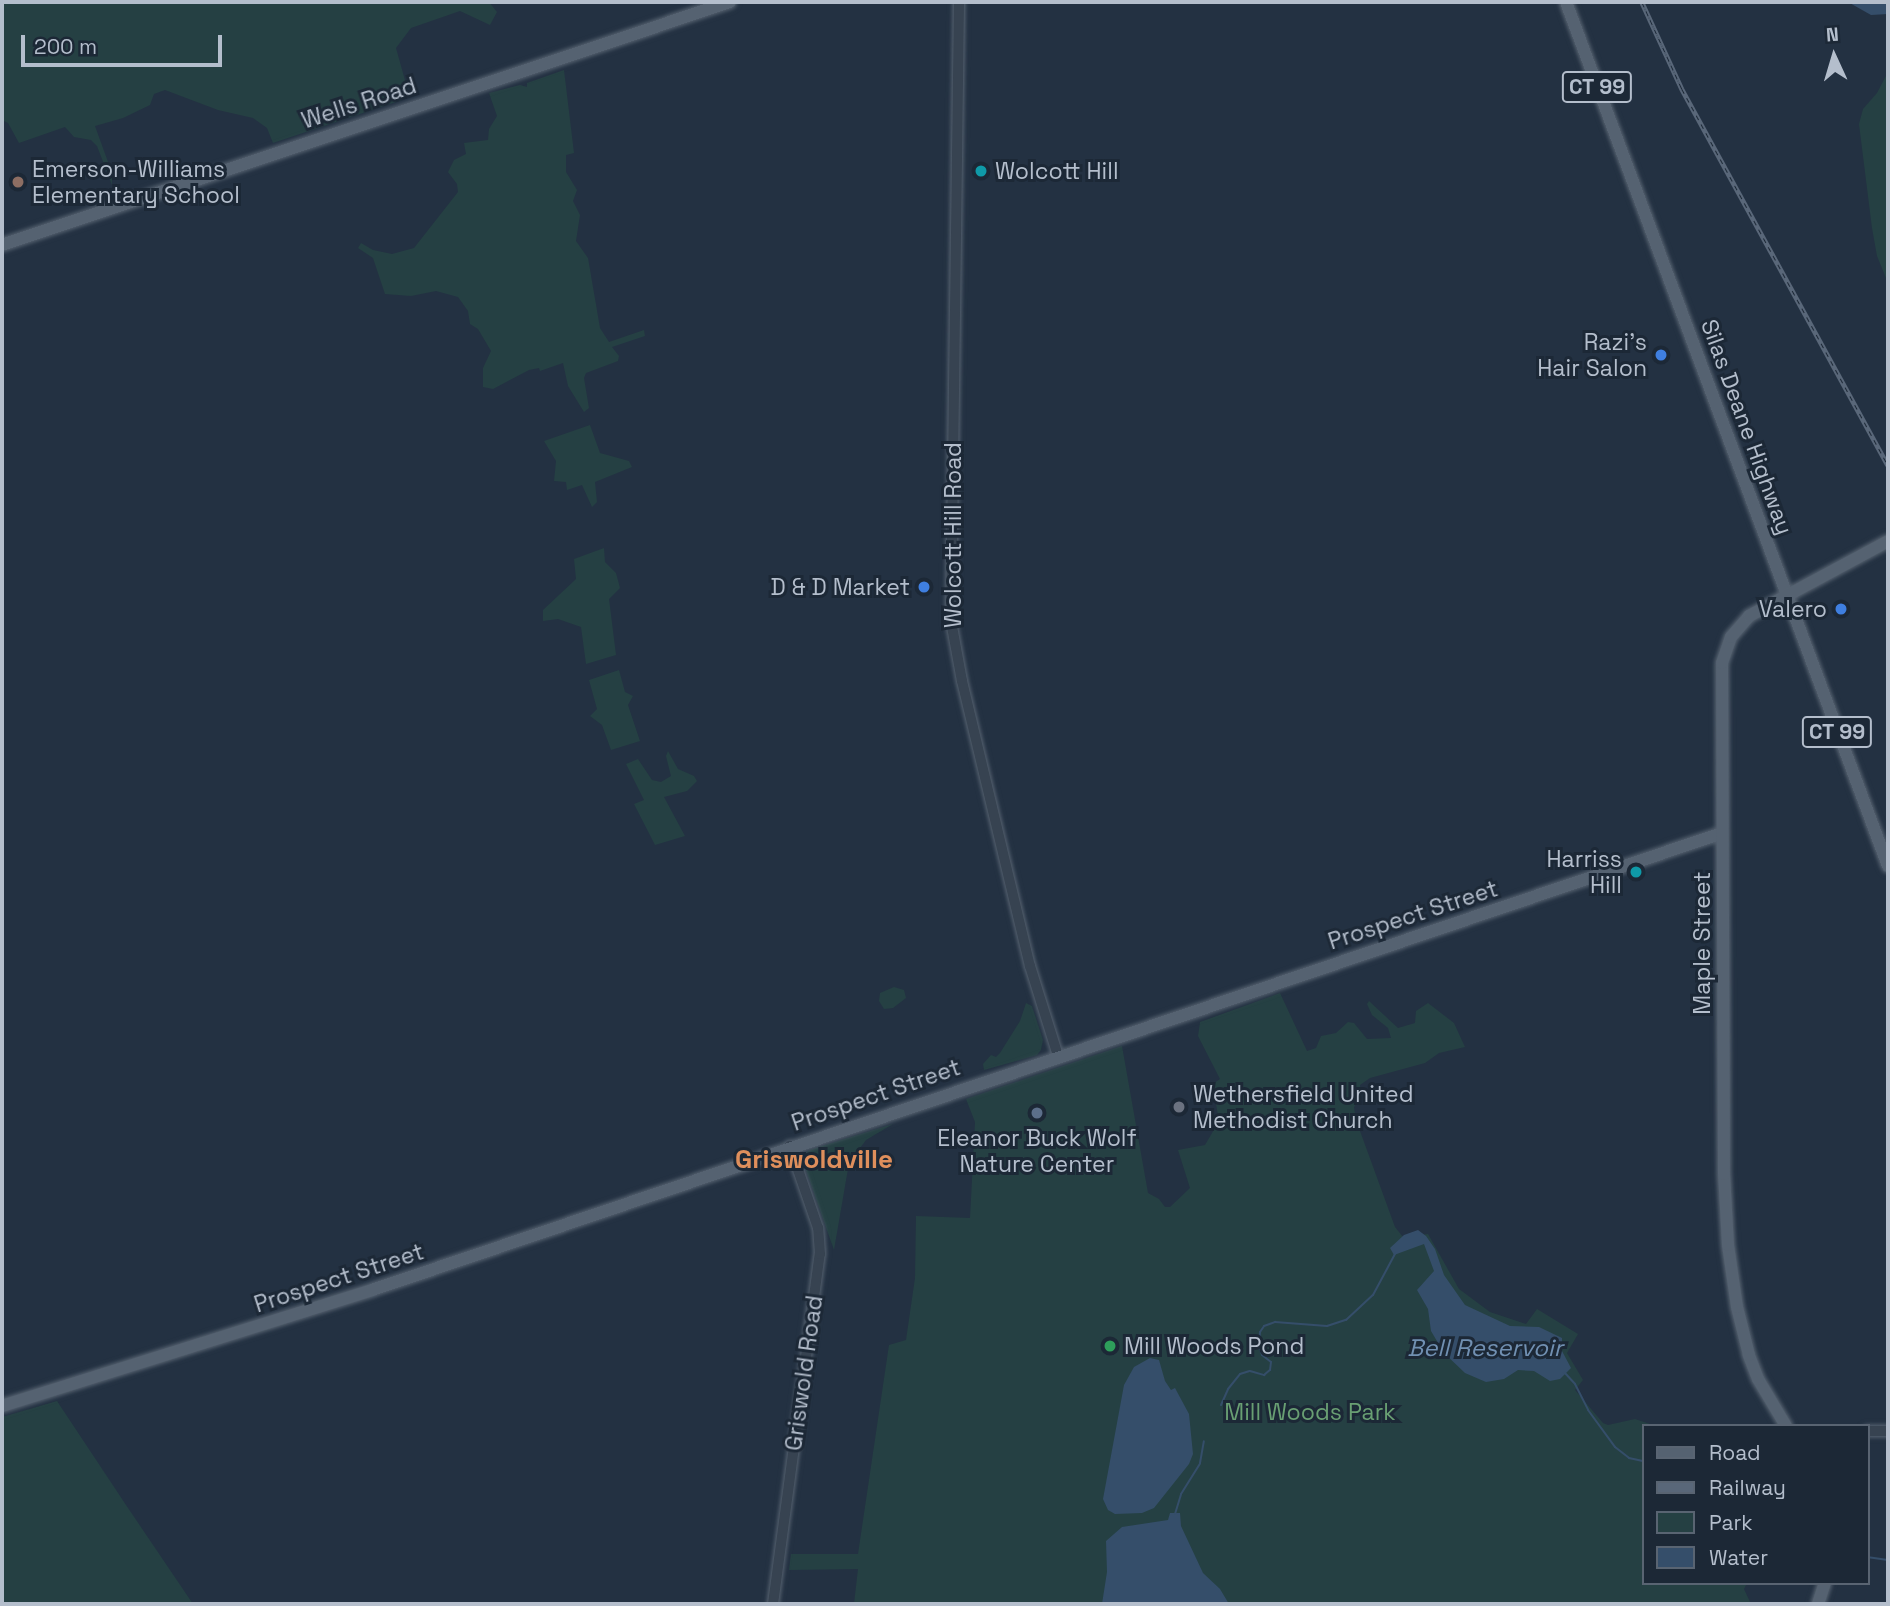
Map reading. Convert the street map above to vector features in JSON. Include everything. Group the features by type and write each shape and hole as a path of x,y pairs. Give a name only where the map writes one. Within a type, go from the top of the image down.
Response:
{"main road":[{"name":"Wells Road","path":"2,245 730,2"},
{"name":"Silas Deane Highway","path":"1566,2 1888,866"},
{"name":"Maple Street","path":"1785,1424 1758,1379 1749,1355 1737,1307 1728,1245 1724,1174 1723,655 1731,637 1744,620 1888,541"},
{"name":"Prospect Street","path":"2,1405 341,1300 1722,833"},
{"path":"1818,1604 1824,1585"}],"street":[{"name":"Wolcott Hill Road","path":"959,2 951,621 977,746 1030,966 1058,1056"},
{"name":"Griswold Road","path":"773,1604 820,1254 818,1228 790,1146"},
{"path":"1869,1431 1888,1431"}],"green space":[{"path":"2,2 489,2 497,12 490,25 460,11 411,28 396,48 408,91 405,99 273,143 267,128 253,118 218,110 165,90 154,94 150,105 123,118 95,126 112,173 112,185 97,146 91,140 74,137 65,127 19,143 8,123 2,120"},
{"path":"564,70 574,153 566,155 566,172 577,190 573,201 580,215 576,241 588,258 600,328 609,342 644,330 645,336 612,347 619,356 618,361 586,373 584,378 589,408 584,412 568,386 563,363 540,371 539,368 529,370 493,389 483,387 483,368 491,351 478,329 470,324 468,311 458,297 436,291 411,296 385,294 373,258 358,248 361,243 373,250 392,254 414,248 458,192 457,184 448,172 454,160 466,154 464,143 488,140 489,129 497,116 489,93 520,85 527,87 527,83"},
{"path":"1888,72 1888,283 1877,256 1859,124 1863,109 1877,93"},
{"path":"590,425 600,453 629,461 632,467 595,482 597,502 592,507 582,485 567,490 566,482 554,481 556,461 544,441"},
{"path":"604,548 605,562 616,573 620,588 609,599 616,655 586,664 581,627 558,619 543,621 543,610 576,579 574,559"},
{"path":"619,670 625,692 633,696 628,705 640,741 611,750 602,725 590,716 597,709 589,680"},
{"path":"668,751 678,769 694,776 697,781 687,791 664,797 685,836 655,845 634,804 644,800 626,764 638,759 652,780 661,782 671,776 666,756"},
{"path":"894,987 904,990 906,998 893,1008 884,1009 879,1001 880,993"},
{"name":"Mill Woods Park","path":"1280,993 1307,1051 1316,1048 1321,1036 1336,1033 1348,1022 1354,1023 1367,1039 1391,1038 1388,1028 1372,1015 1367,1004 1369,1001 1398,1028 1415,1023 1416,1011 1428,1003 1454,1023 1465,1047 1439,1053 1425,1063 1370,1078 1360,1085 1362,1096 1354,1107 1356,1120 1395,1227 1403,1237 1428,1234 1459,1289 1490,1312 1526,1324 1537,1309 1578,1334 1567,1353 1583,1380 1575,1390 1603,1423 1608,1425 1635,1419 1650,1424 1642,1424 1642,1585 1746,1585 1744,1589 1751,1604 854,1604 858,1569 789,1570 791,1554 858,1554 889,1345 906,1340 915,1278 916,1216 970,1218 975,1122 966,1099 1122,1046 1148,1193 1159,1199 1165,1207 1170,1207 1190,1188 1178,1150 1205,1145 1219,1121 1216,1104 1219,1097 1210,1103 1210,1096 1211,1085 1220,1079 1198,1036 1200,1022"},
{"path":"1026,1003 1032,1006 1043,1040 1041,1050 1037,1055 984,1070 983,1064 991,1055 996,1057 1000,1053 1020,1021"},
{"path":"893,1124 866,1140 849,1163 834,1250 804,1165 804,1155 809,1150"},
{"path":"57,1401 193,1604 2,1604 2,1417"}],"water":[{"path":"1848,2 1888,2 1888,14 1871,15"},
{"name":"Bell Reservoir","path":"1418,1230 1435,1249 1444,1275 1465,1305 1510,1326 1539,1327 1562,1338 1562,1351 1571,1368 1560,1379 1550,1381 1534,1371 1518,1370 1504,1379 1486,1382 1465,1373 1444,1353 1431,1331 1428,1309 1417,1290 1434,1271 1424,1244 1394,1255 1390,1248 1404,1235"},
{"path":"1150,1358 1159,1360 1165,1381 1171,1390 1175,1388 1189,1414 1193,1454 1189,1464 1154,1508 1142,1513 1115,1514 1108,1510 1103,1499 1124,1385 1134,1367"},
{"path":"1170,1513 1180,1513 1181,1526 1203,1573 1220,1589 1229,1604 1102,1604 1107,1572 1106,1541 1122,1527 1168,1520"}],"waterway":[{"path":"1221,1405 1228,1389 1240,1374 1250,1371 1264,1375 1270,1370 1271,1362 1262,1355 1259,1346 1260,1332 1264,1326 1275,1322 1327,1326 1346,1320 1373,1295 1395,1254"},
{"path":"1564,1372 1575,1384 1588,1410 1615,1447 1629,1458 1642,1461"},
{"path":"1175,1514 1181,1494 1200,1463 1204,1441"},
{"path":"1869,1557 1888,1560"}],"railway":[{"path":"1642,2 1682,89 1888,465"}],"place":[{"name":"Wolcott Hill","path":"981,171"},
{"name":"Emerson-Williams Elementary School","path":"18,182"},
{"name":"Razi's Hair Salon","path":"1661,355"},
{"name":"D & D Market","path":"924,587"},
{"name":"Valero","path":"1841,609"},
{"name":"Harriss Hill","path":"1636,872"},
{"name":"Wethersfield United Methodist Church","path":"1179,1107"},
{"name":"Eleanor Buck Wolf Nature Center","path":"1037,1113"},
{"name":"Mill Woods Pond","path":"1110,1346"}],"district":[{"name":"Griswoldville","path":"814,1160"}]}
